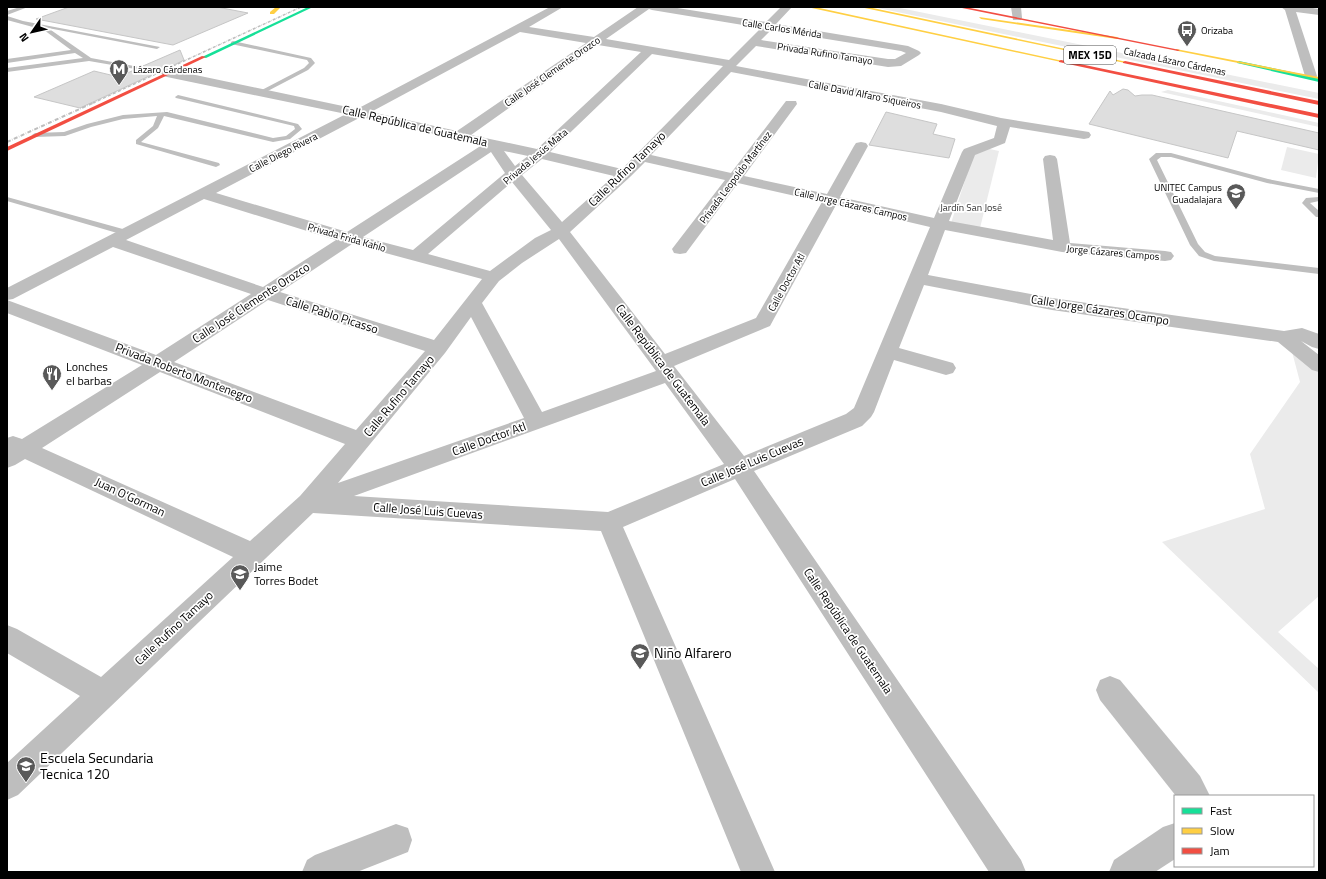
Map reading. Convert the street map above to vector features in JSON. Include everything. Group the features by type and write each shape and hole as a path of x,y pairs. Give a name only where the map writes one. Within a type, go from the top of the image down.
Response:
{"main road":[{"path":"272,12 283,7"},
{"path":"7,149 311,7"},
{"path":"809,7 1215,94"},
{"name":"Calzada Lázaro Cárdenas","path":"862,7 1319,103"},
{"path":"876,10 1215,94"},
{"path":"956,12 1017,18 1116,38"},
{"path":"956,12 1116,38"},
{"name":"MEX 15D","path":"956,12 1103,45"},
{"name":"Calzada Lázaro Cárdenas","path":"1116,38 1316,78"},
{"path":"133,75 151,67"},
{"name":"Calzada Lázaro Cárdenas","path":"1215,94 1319,116"}],"street":[{"name":"Calle Diego Rivera","path":"7,296 359,113 558,7"},
{"name":"Calle José Clemente Orozco","path":"460,136 594,41 645,7"},
{"name":"Calle Carlos Mérida","path":"652,7 911,50 915,53 897,63"},
{"name":"Calle Rufino Tamayo","path":"7,784 308,503 438,348 493,277 516,258 541,242 561,232 624,174 787,7"},
{"path":"1016,7 1017,18"},
{"path":"1288,7 1319,12"},
{"path":"1288,7 1316,78"},
{"name":"Calle David Alfaro Siqueiros","path":"518,28 650,50 941,108 996,114"},
{"name":"Privada Rufino Tamayo","path":"753,42 888,63 897,63"},
{"name":"Privada Jesús Mata","path":"416,256 513,174 540,154 650,50"},
{"name":"Calle República de Guatemala","path":"167,73 359,113 493,144 513,174 561,232 739,467 1009,872"},
{"name":"Privada Leopoldo Martínez","path":"680,249 791,104"},
{"path":"941,108 996,114 1084,135"},
{"path":"1028,113 1074,122"},
{"name":"Calle José Luis Cuevas","path":"308,503 609,522 854,420 863,412 969,152 1000,140 1004,126 996,114"},
{"name":"Calle José Clemente Orozco","path":"12,449 159,363 493,144"},
{"path":"493,144 624,174"},
{"name":"Calle Doctor Atl","path":"308,503 537,422 666,369 764,322 861,146"},
{"name":"Calle Jorge Cázares Campos","path":"641,157 939,224 1062,247"},
{"path":"1050,159 1062,247"},
{"name":"Privada Frida Kahlo","path":"202,194 351,238 493,277"},
{"name":"Calle Pablo Picasso","path":"120,237 264,293 438,348"},
{"name":"Jorge Cázares Campos","path":"1062,247 1164,256"},
{"name":"Calle Jorge Cázares Ocampo","path":"917,278 1052,304 1284,337"},
{"path":"472,303 537,422"},
{"name":"Privada Roberto Montenegro","path":"7,306 361,441"},
{"path":"1284,337 1302,333 1319,342"},
{"path":"1284,337 1319,365"},
{"path":"888,351 946,368"},
{"name":"Juan O'Gorman","path":"12,449 254,554"},
{"path":"609,522 758,872"},
{"path":"7,638 104,694"},
{"path":"1110,690 1189,787 1193,795"},
{"path":"319,872 327,866 396,840"},
{"path":"1126,872 1174,840"}],"lane":[{"path":"7,13 25,7"},
{"path":"7,18 156,47"},
{"path":"25,22 46,29 89,59"},
{"path":"233,43 309,59 312,63 306,69 260,93"},
{"path":"7,61 76,51"},
{"path":"7,70 89,59 151,67"},
{"path":"35,136 65,134 110,119 138,115 161,114 273,140 288,138 299,129 296,125 178,97"},
{"path":"161,114 162,117 154,130 138,141 138,143 216,165"},
{"path":"1319,191 1267,181 1171,155 1159,155 1153,159 1194,245 1202,254 1214,258 1319,271"},
{"path":"7,199 120,237"},
{"path":"1319,199 1309,200 1306,203 1319,215"}],"green space":[{"path":"873,7 895,7 1319,93 1319,99"},
{"path":"1168,90 1319,123 1319,127 1161,92"},
{"path":"1287,147 1319,154 1316,178 1281,170"},
{"name":"Jardín San José","path":"985,148 999,151 980,228 951,223 974,153"},
{"path":"1291,348 1319,371 1319,596 1278,632 1319,669 1319,693 1162,542 1265,509 1250,454 1300,382"}],"building":[{"path":"69,7 217,7 248,13 173,45 36,19"},
{"path":"180,50 184,60 80,108 34,97 94,71 119,77 134,70 148,72 151,68 143,66"},
{"path":"1123,89 1128,90 1135,96 1152,95 1319,133 1319,150 1237,131 1228,158 1089,124 1110,91 1113,95"},
{"path":"886,112 937,124 933,134 955,139 949,158 869,145"}],"railway":[{"path":"93,103 301,7"},
{"path":"7,142 95,102"}],"traffic: fast":[{"path":"204,57 311,7"},
{"path":"1239,62 1319,80"}],"traffic: slow":[{"path":"272,13 279,7"},
{"path":"809,7 1061,61"},
{"path":"862,7 1125,62"},
{"path":"981,18 1117,38"},
{"path":"1178,50 1319,78"}],"traffic: jam":[{"path":"959,7 1178,50"},
{"path":"7,149 204,57"},
{"path":"1061,61 1319,116"},
{"path":"1125,62 1319,103"}],"place":[{"name":"Orizaba","path":"1187,47"},
{"name":"Lázaro Cárdenas","path":"119,86"},
{"name":"UNITEC Campus Guadalajara","path":"1236,210"},
{"name":"Lonches el barbas","path":"52,391"},
{"name":"Jaime Torres Bodet","path":"240,591"},
{"name":"Niño Alfarero","path":"640,670"},
{"name":"Escuela Secundaria Tecnica 120","path":"26,783"}]}
